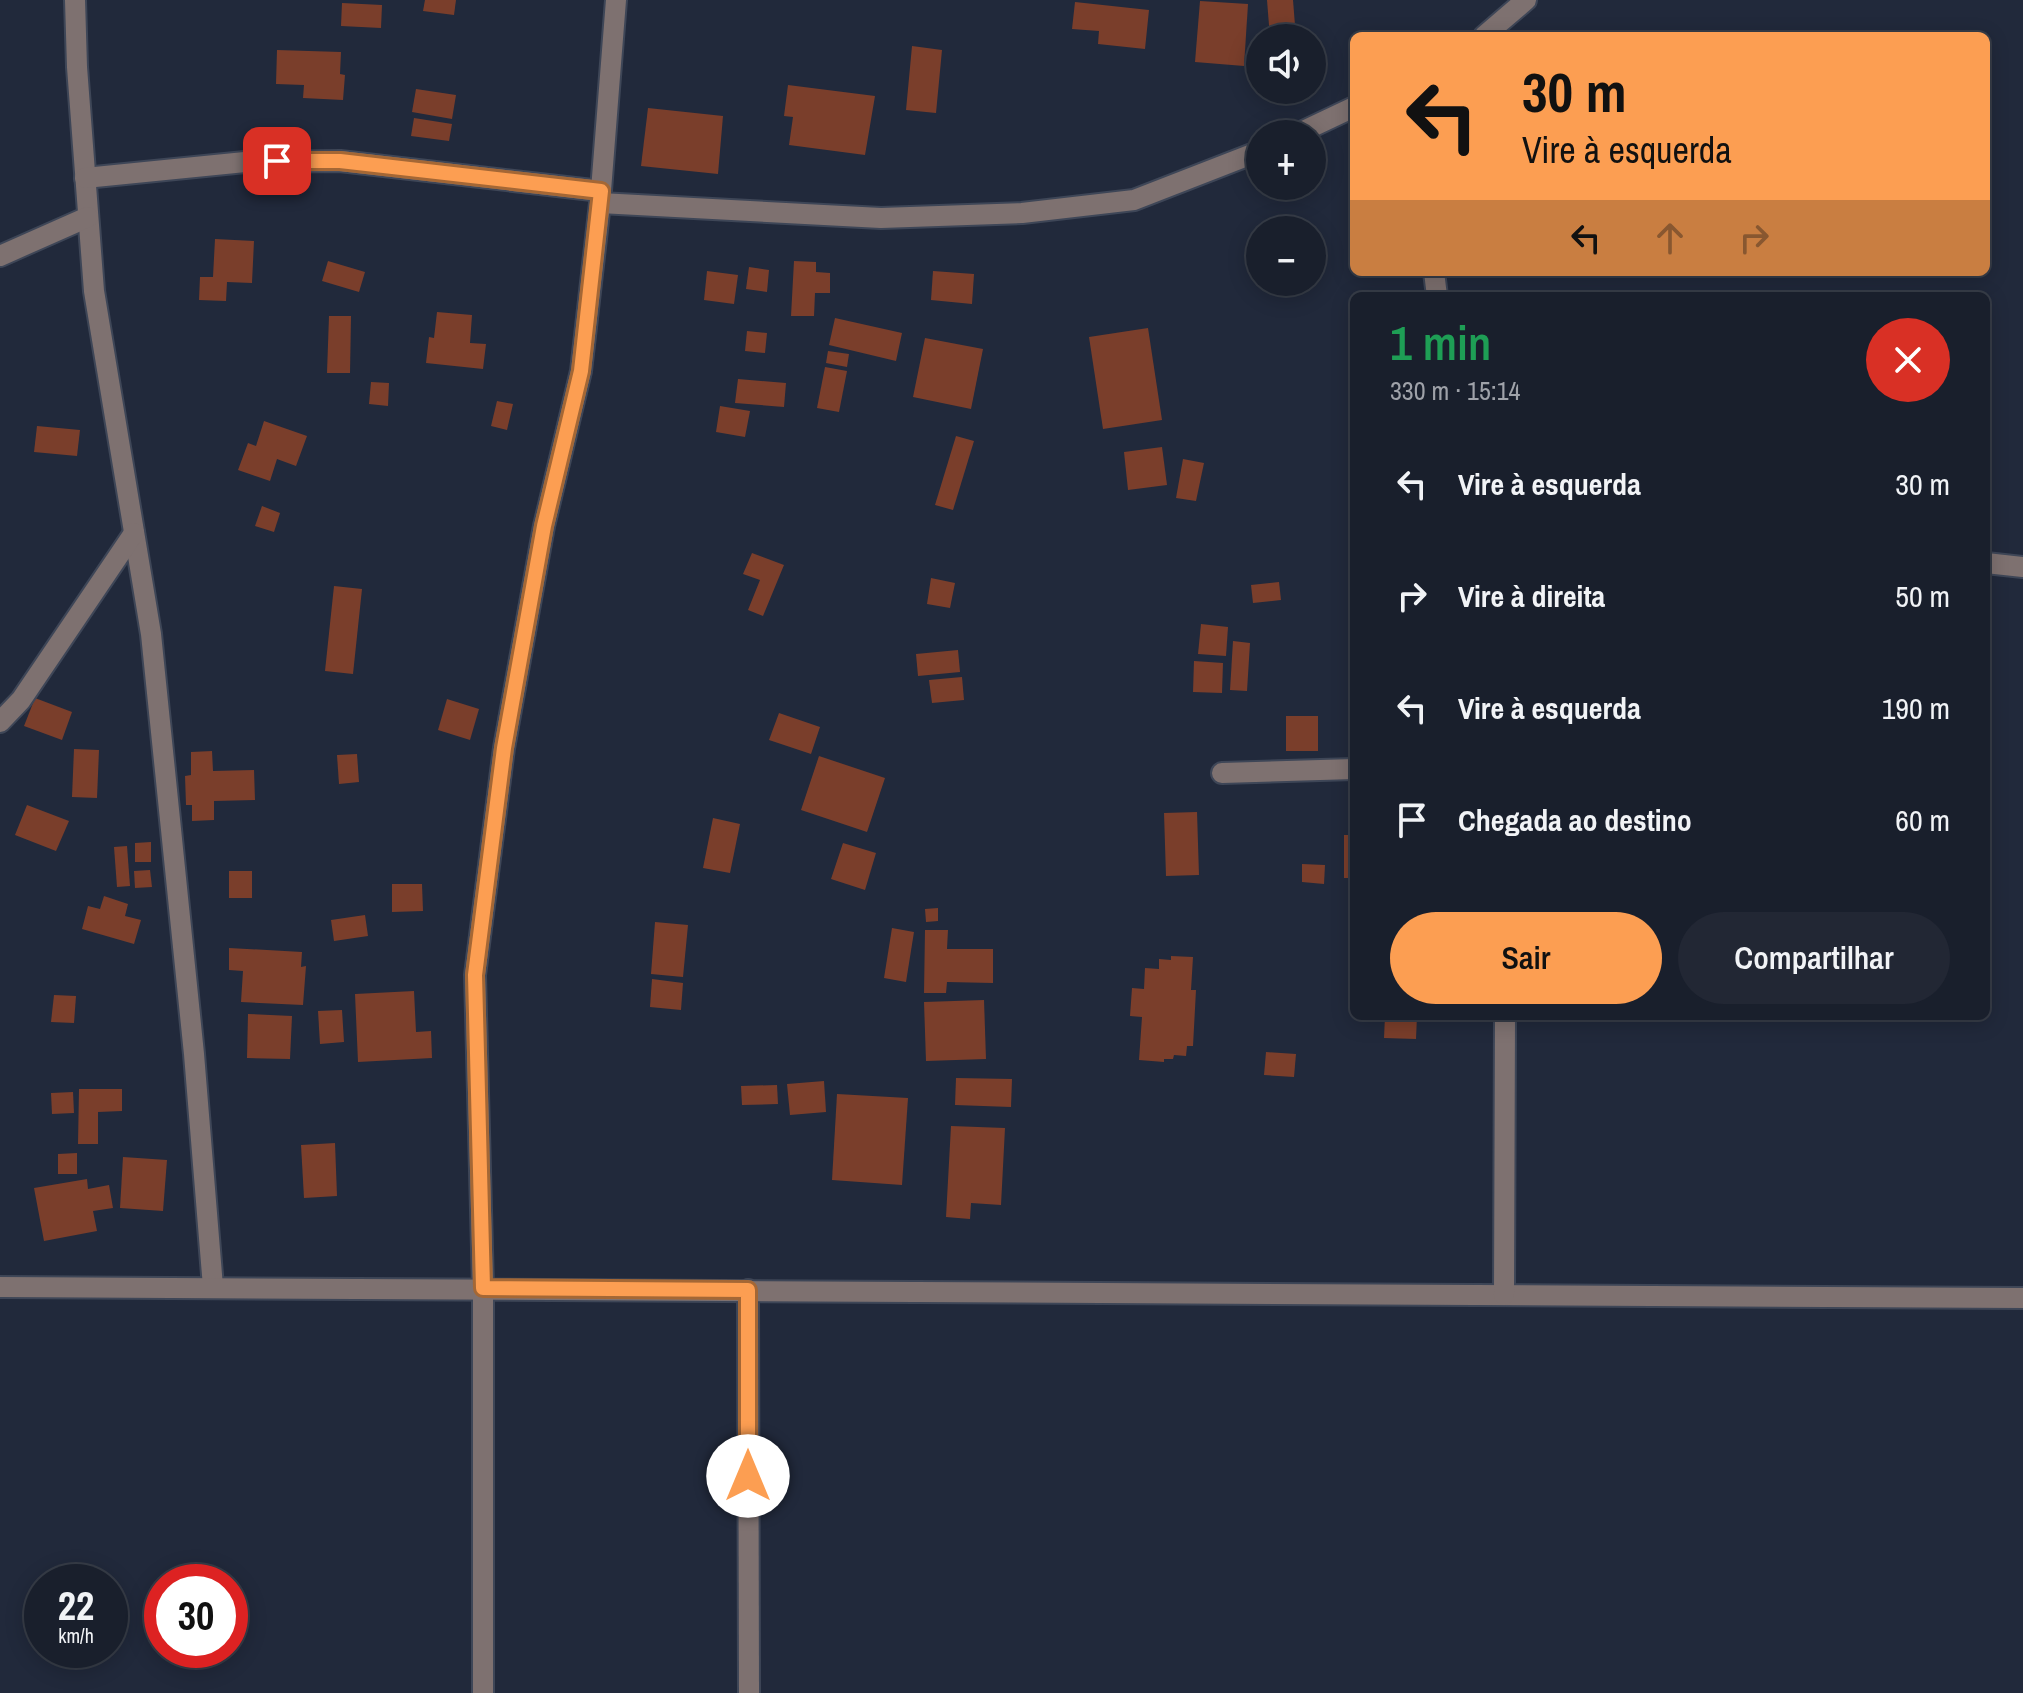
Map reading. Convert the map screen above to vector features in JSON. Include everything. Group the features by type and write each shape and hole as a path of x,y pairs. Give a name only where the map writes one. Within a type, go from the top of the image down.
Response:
{"street":[{"path":"75,0 94,291 151,634 194,1054 213,1287"},
{"path":"483,1693 483,1288 475,975 506,733 544,526 581,371 600,197 616,0"},
{"path":"1489,32 1526,0"},
{"path":"1326,120 1350,109"},
{"path":"85,178 245,162 340,161 600,197 881,218 1022,213 1134,200 1246,156"},
{"path":"0,256 88,217"},
{"path":"0,722 21,700 134,533"},
{"path":"1990,564 2023,567"},
{"path":"1222,773 1350,769"},
{"path":"1504,1295 1505,1020"},
{"path":"0,1287 2023,1298"},
{"path":"748,1290 749,1693"}],"building":[{"path":"425,0 456,0 454,15 423,11"},
{"path":"1267,0 1293,0 1295,24 1269,24"},
{"path":"1200,1 1248,4 1244,66 1195,62"},
{"path":"1075,2 1149,10 1145,49 1098,44 1099,31 1072,29"},
{"path":"342,3 382,5 381,28 341,26"},
{"path":"912,46 942,50 936,113 906,110"},
{"path":"277,50 341,52 340,74 345,75 343,100 303,98 304,85 276,84"},
{"path":"788,85 875,96 865,155 789,145 793,117 784,116"},
{"path":"416,89 456,95 452,119 412,112"},
{"path":"648,108 723,116 718,174 641,166"},
{"path":"414,118 452,124 449,141 411,136"},
{"path":"215,239 254,241 252,283 227,282 226,301 199,300 200,277 213,277"},
{"path":"328,261 365,272 359,292 322,281"},
{"path":"794,261 816,262 816,272 830,273 830,293 815,293 814,316 791,316"},
{"path":"749,267 769,270 767,292 746,289"},
{"path":"707,271 738,275 734,304 704,300"},
{"path":"933,271 974,274 972,304 931,300"},
{"path":"437,312 472,315 470,343 486,344 483,369 426,363 429,337 434,338"},
{"path":"329,316 351,316 350,373 327,373"},
{"path":"835,318 902,333 896,361 829,345"},
{"path":"1148,328 1162,420 1103,429 1089,337"},
{"path":"747,331 767,333 765,353 745,351"},
{"path":"925,338 983,349 971,409 913,397"},
{"path":"828,351 849,354 847,367 826,363"},
{"path":"825,367 847,371 839,412 817,408"},
{"path":"738,379 786,383 784,407 735,403"},
{"path":"371,382 389,383 388,406 369,404"},
{"path":"497,401 513,404 507,430 491,426"},
{"path":"720,406 750,411 745,437 716,432"},
{"path":"264,421 307,436 296,466 277,459 270,481 238,470 248,443 256,446"},
{"path":"37,426 80,430 77,456 34,452"},
{"path":"956,436 974,441 953,510 935,505"},
{"path":"1162,447 1167,485 1128,490 1124,452"},
{"path":"1183,459 1204,463 1196,501 1176,498"},
{"path":"262,506 280,513 274,532 255,526"},
{"path":"752,553 784,565 763,616 748,610 760,580 743,574"},
{"path":"931,578 955,583 950,608 927,604"},
{"path":"1279,582 1281,600 1253,603 1251,585"},
{"path":"334,586 362,589 353,674 325,671"},
{"path":"1201,624 1228,627 1226,656 1198,654"},
{"path":"1233,641 1250,643 1247,691 1230,690"},
{"path":"958,650 960,672 918,676 916,654"},
{"path":"1194,661 1223,663 1222,693 1193,692"},
{"path":"962,677 964,700 932,703 929,680"},
{"path":"35,698 72,712 62,740 24,726"},
{"path":"447,699 479,709 470,740 438,730"},
{"path":"779,713 820,727 811,754 769,740"},
{"path":"1286,716 1318,716 1318,751 1286,751"},
{"path":"74,749 99,750 97,798 72,797"},
{"path":"212,751 213,771 254,770 255,800 214,801 214,820 192,821 192,805 186,805 185,776 191,775 191,752"},
{"path":"357,754 359,782 339,784 337,755"},
{"path":"819,756 885,778 867,832 801,810"},
{"path":"27,805 69,821 56,851 15,835"},
{"path":"1197,812 1199,875 1166,876 1164,813"},
{"path":"713,818 740,824 730,873 703,868"},
{"path":"1344,835 1350,835 1350,878 1344,878"},
{"path":"151,842 151,862 135,862 135,843"},
{"path":"843,843 876,853 865,890 831,879"},
{"path":"127,846 130,886 117,887 114,847"},
{"path":"1302,864 1325,865 1324,884 1302,882"},
{"path":"150,870 152,887 135,888 134,871"},
{"path":"229,871 252,871 252,898 229,898"},
{"path":"392,884 422,884 423,911 392,912"},
{"path":"104,896 128,904 125,916 141,920 134,944 82,929 88,906 100,909"},
{"path":"938,908 938,921 926,922 925,909"},
{"path":"365,915 368,936 334,941 331,920"},
{"path":"655,922 688,925 683,977 651,974"},
{"path":"892,928 914,932 906,982 884,978"},
{"path":"925,930 948,930 947,949 993,949 993,983 947,982 946,993 924,993"},
{"path":"229,948 302,952 301,967 306,966 303,1005 241,1002 243,971 229,970"},
{"path":"1171,956 1193,957 1191,990 1196,990 1193,1046 1187,1046 1186,1056 1174,1055 1173,1059 1164,1059 1164,1062 1139,1060 1142,1017 1130,1016 1132,988 1144,989 1145,968 1159,969 1159,959 1171,960"},
{"path":"652,979 683,983 681,1010 650,1007"},
{"path":"414,991 416,1032 431,1031 432,1058 358,1062 355,994"},
{"path":"54,995 76,996 74,1023 51,1022"},
{"path":"984,1000 986,1059 926,1061 924,1002"},
{"path":"342,1010 344,1042 320,1044 318,1011"},
{"path":"248,1014 292,1016 290,1059 247,1058"},
{"path":"1385,1020 1417,1020 1416,1039 1384,1038"},
{"path":"1266,1052 1296,1054 1294,1077 1264,1075"},
{"path":"956,1078 1012,1079 1011,1107 955,1105"},
{"path":"824,1081 826,1112 790,1115 787,1084"},
{"path":"777,1085 778,1104 742,1105 741,1086"},
{"path":"79,1089 122,1089 122,1111 98,1112 98,1144 78,1144"},
{"path":"73,1092 74,1113 52,1114 51,1093"},
{"path":"837,1094 908,1098 902,1185 832,1180"},
{"path":"951,1126 1005,1128 1001,1205 971,1203 970,1219 946,1217"},
{"path":"335,1143 337,1196 304,1198 301,1145"},
{"path":"77,1153 77,1174 58,1174 58,1154"},
{"path":"123,1157 167,1160 163,1211 120,1208"},
{"path":"87,1179 88,1189 109,1185 113,1208 93,1211 97,1231 44,1241 34,1188"}],"route":[{"path":"277,161 340,161 601,191 581,371 544,526 504,748 475,975 483,1288 748,1290 748,1476"}]}
